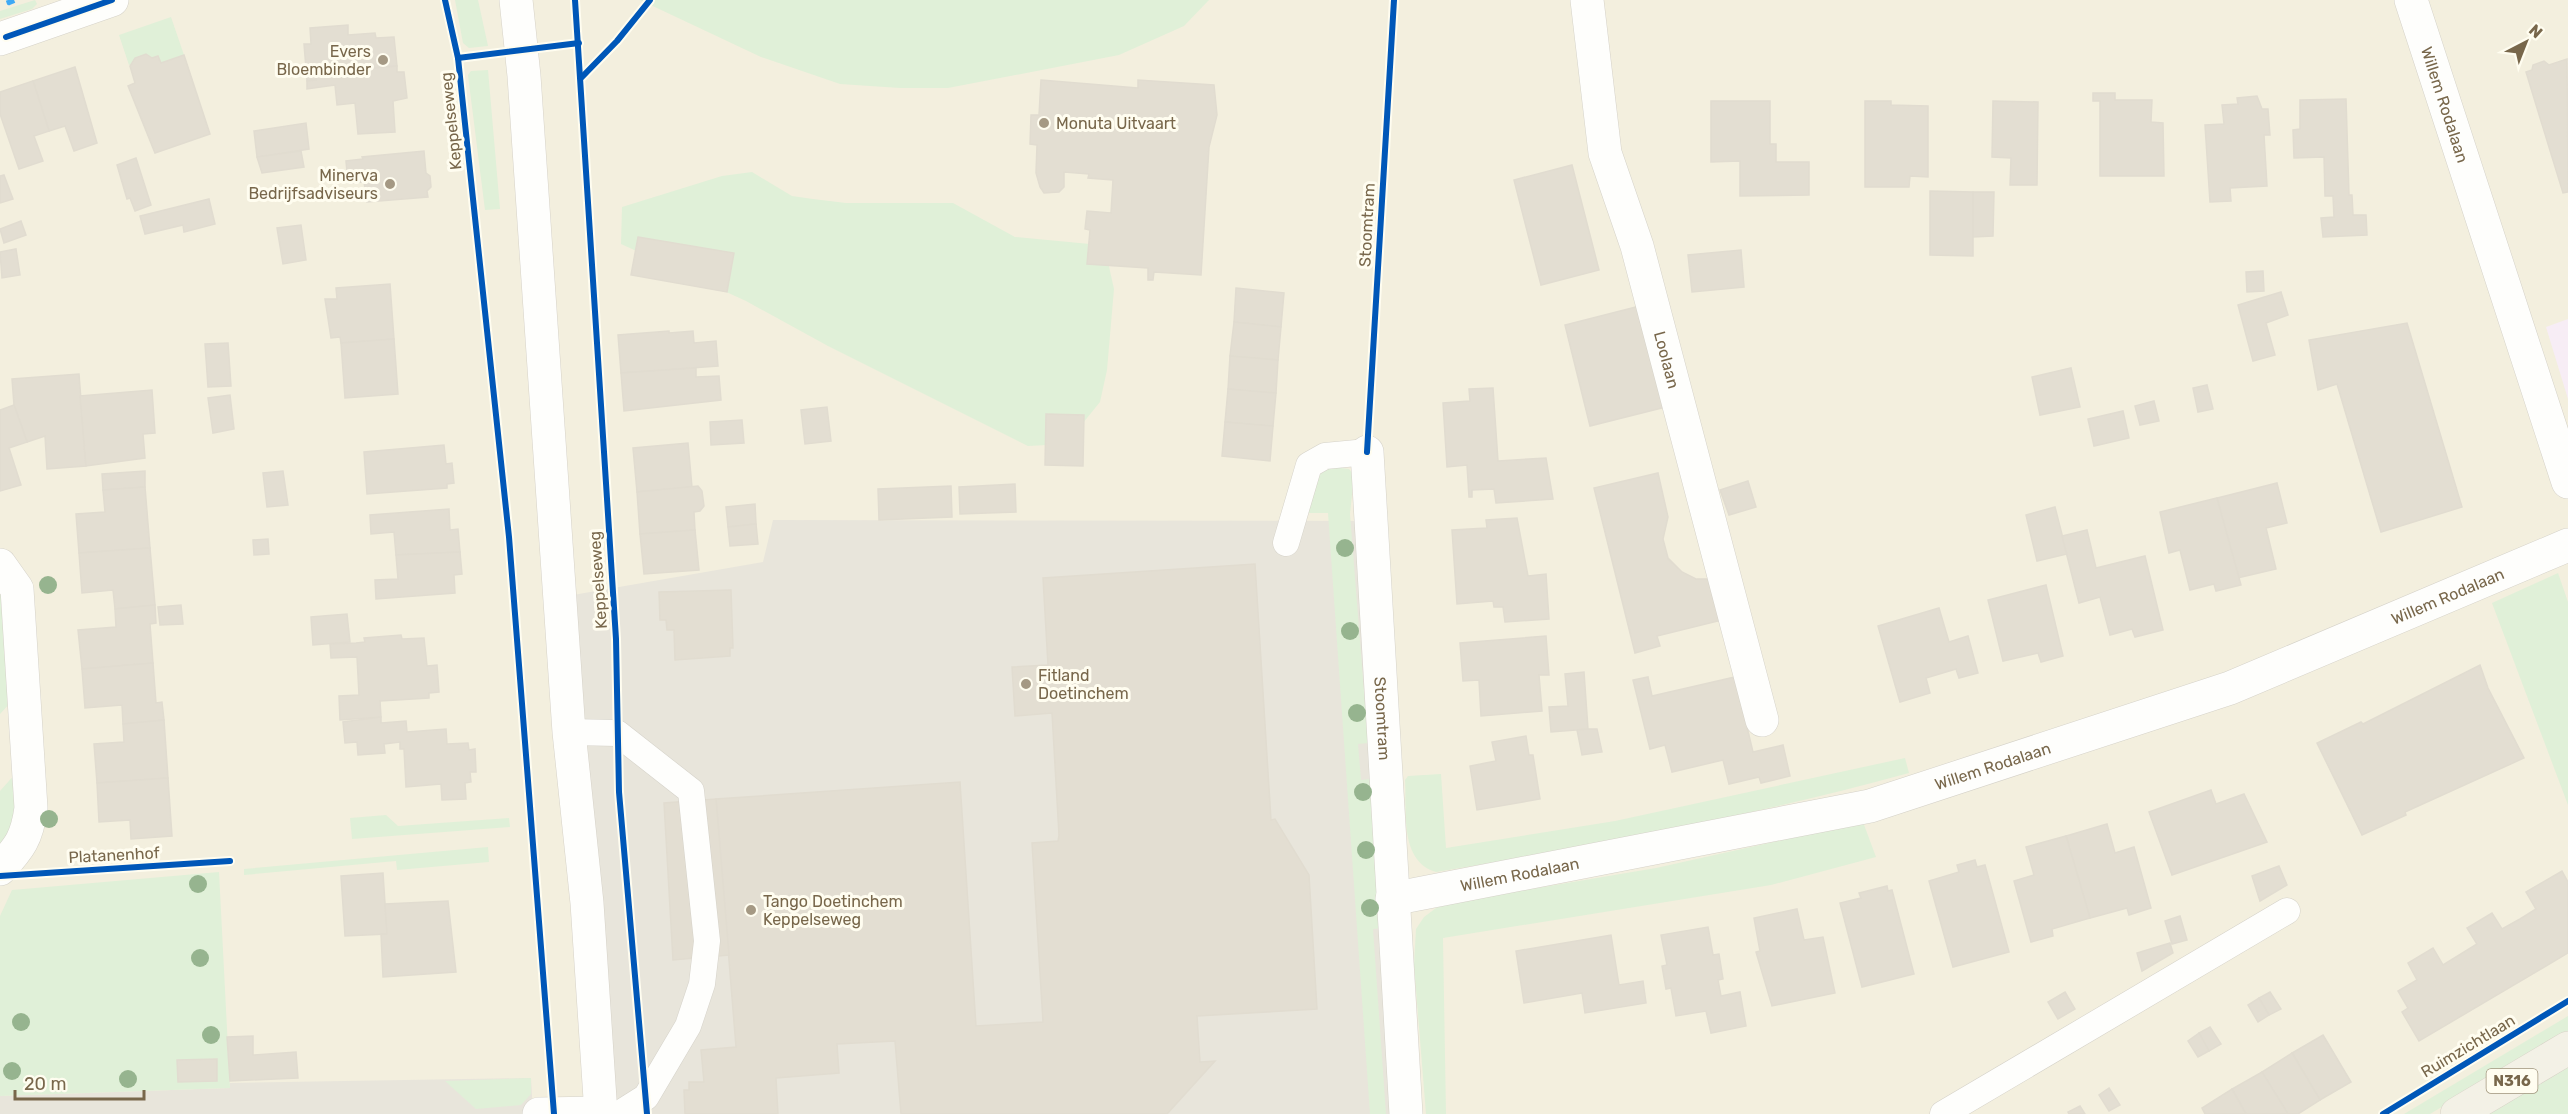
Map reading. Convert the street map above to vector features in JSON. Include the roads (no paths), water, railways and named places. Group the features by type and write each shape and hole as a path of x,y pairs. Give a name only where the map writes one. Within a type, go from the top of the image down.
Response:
{"main road":[{"name":"N316","path":"2457,1114 2568,1048"}],"street":[{"path":"0,39 112,0"},
{"path":"516,0 524,76 569,732 607,1114 539,1114"},
{"name":"Loolaan","path":"1587,0 1605,153 1637,246 1762,720"},
{"name":"Willem Rodalaan","path":"2411,0 2568,482"},
{"name":"Stoomtram","path":"1367,452 1406,1114"},
{"name":"Willem Rodalaan","path":"1392,899 1870,806 2230,688 2568,545"},
{"path":"0,565 17,589 31,808 27,834 18,849 0,868"}],"lane":[{"path":"1286,543 1309,465 1325,456 1367,452"},
{"path":"569,732 617,733 691,791 706,941 702,984 688,1026 646,1097 607,1114"},
{"path":"1943,1114 2287,911"}],"place":[{"name":"Evers Bloembinder","path":"383,60"},
{"name":"Monuta Uitvaart","path":"1044,123"},
{"name":"Minerva Bedrijfsadviseurs","path":"390,184"},
{"name":"Fitland Doetinchem","path":"1026,684"},
{"name":"Tango Doetinchem Keppelseweg","path":"751,910"}]}
